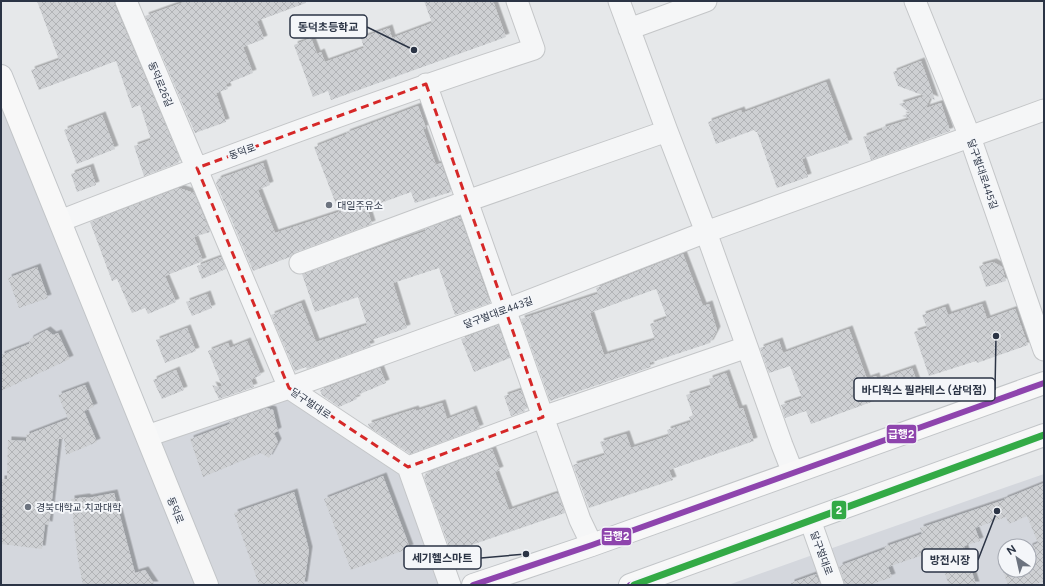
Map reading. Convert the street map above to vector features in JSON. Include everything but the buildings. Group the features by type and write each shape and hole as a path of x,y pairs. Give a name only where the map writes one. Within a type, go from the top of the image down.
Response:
{"main road":[{"name":"동덕로","path":"1,76 207,585"},
{"path":"473,585 592,545 1044,383"},
{"name":"달구벌대로","path":"630,585 1044,435"},
{"path":"197,563 198,585"}],"street":[{"name":"동덕로26길","path":"126,1 197,168"},
{"name":"동덕로","path":"60,221 197,168 426,84 534,49 517,1"},
{"path":"619,1 706,232 793,473"},
{"path":"629,29 706,1"},
{"name":"달구벌대로445길","path":"915,1 970,137 1044,350"},
{"path":"426,84 580,520 592,545"},
{"name":"달구벌대로443길","path":"289,388 505,310 706,232 1044,110"},
{"path":"300,263 667,131"},
{"name":"달구벌대로","path":"197,168 289,388 408,467"},
{"path":"450,585 408,467 543,417 747,347"},
{"path":"146,436 289,388"},
{"name":"달구벌대로","path":"810,520 833,585"}],"highlighted area":[{"path":"426,84 543,417 408,467 289,388 197,168"}],"shaded area":[{"path":"1,76 147,436 289,388 408,467 450,585 1,585"},
{"path":"1044,474 1044,585 728,585 821,552"}],"transit line":[{"name":"급행2","path":"473,585 592,545 1044,383"},
{"name":"2","path":"634,585 1044,435"},
{"name":"급행2","path":"630,585 1044,435"}],"place":[{"name":"동덕초등학교","path":"414,50"},
{"name":"대일주유소","path":"329,205"},
{"name":"바디웍스 필라테스 (삼덕점)","path":"996,336"},
{"name":"경북대학교 치과대학","path":"28,507"},
{"name":"방전시장","path":"997,511"},
{"name":"세기헬스마트","path":"526,554"}]}
